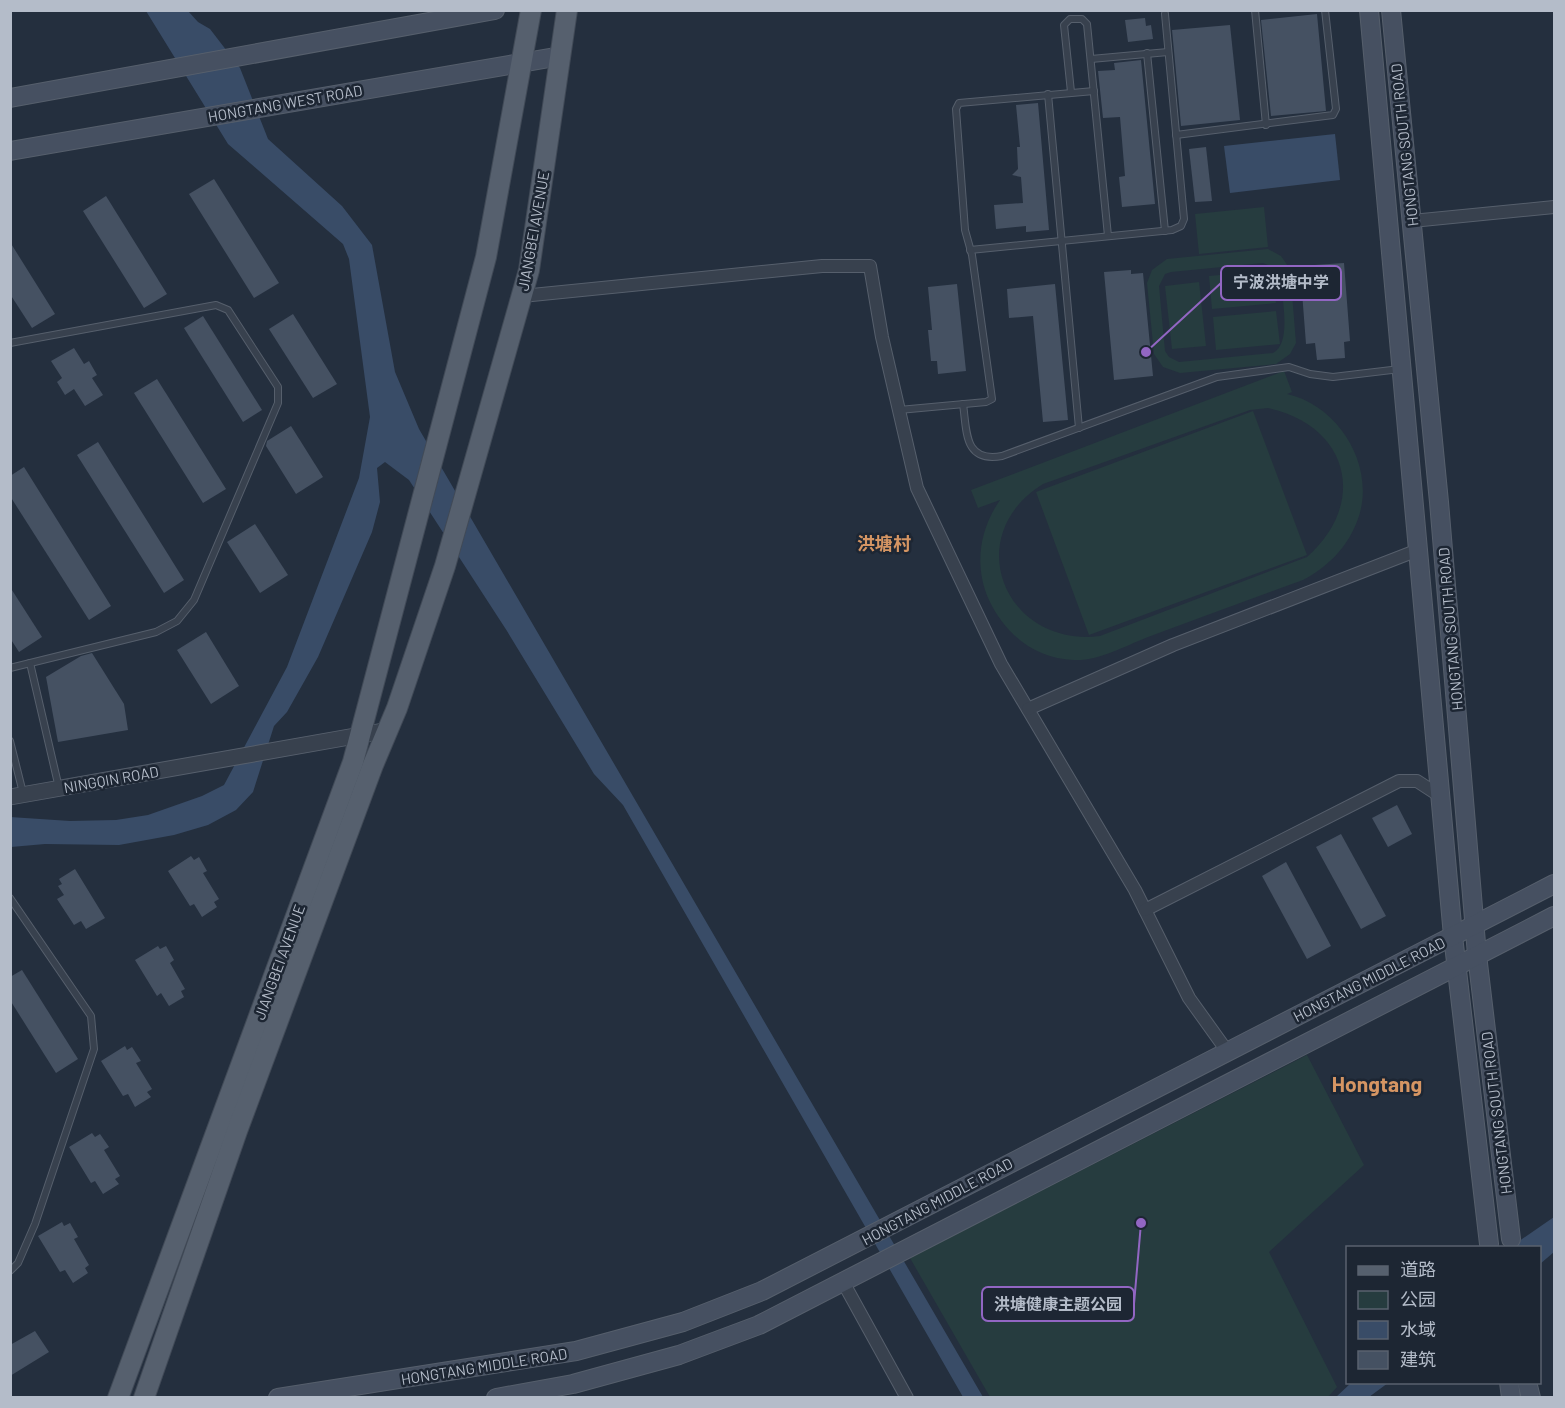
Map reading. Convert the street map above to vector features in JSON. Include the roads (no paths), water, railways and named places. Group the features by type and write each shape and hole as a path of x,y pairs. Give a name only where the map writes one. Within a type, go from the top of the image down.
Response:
{"main road":[{"path":"10,98 495,10"},
{"path":"522,61 531,10"},
{"name":"JIANGBEI AVENUE","path":"144,1398 237,1131 373,765 389,730 445,566 529,270 567,10"},
{"name":"HONGTANG SOUTH ROAD","path":"1369,10 1453,936 1489,1246"},
{"name":"HONGTANG SOUTH ROAD","path":"1391,10 1476,924 1477,955 1511,1244"},
{"name":"HONGTANG WEST ROAD","path":"10,151 561,56"},
{"name":"JIANGBEI AVENUE","path":"118,1398 353,762 486,257 522,61"},
{"name":"HONGTANG MIDDLE ROAD","path":"278,1398 576,1351 683,1322 752,1295 1554,884"},
{"name":"HONGTANG MIDDLE ROAD","path":"496,1398 529,1395 679,1356 759,1325 1554,916"}],"street":[{"path":"1412,221 1554,207"},
{"path":"522,296 822,266 870,266 917,488 1001,664 1145,910 1189,998 1227,1051"},
{"path":"1028,709 1173,645 1418,550"},
{"name":"NINGQIN ROAD","path":"17,796 360,737 389,730"},
{"path":"1145,910 1399,781 1417,781 1440,796"},
{"path":"843,1282 907,1398"}],"lane":[{"path":"1255,10 1266,125"},
{"path":"1176,135 1333,115 1336,109 1325,10"},
{"path":"970,250 1165,231 1181,226 1184,219 1165,14"},
{"path":"1071,93 1064,25 1066,21 1085,20 1091,59 1108,236"},
{"path":"1091,59 1168,52"},
{"path":"1147,53 1165,231"},
{"path":"899,410 992,399 965,230 956,109 959,103 1094,91"},
{"path":"1048,94 1079,428"},
{"path":"10,343 216,305 228,310 278,387 278,403 194,600 177,621 156,632 10,668"},
{"path":"963,404 969,442 976,454 987,459 1217,377 1239,372 1289,367 1310,374 1333,377 1401,369"},
{"path":"30,663 59,788"},
{"path":"10,741 17,796"},
{"path":"10,898 91,1016 94,1049 35,1224 18,1263 10,1271"}],"water":[{"path":"146,11 188,11 198,22 210,29 240,68 268,139 342,206 372,245 395,372 419,429 983,1397 963,1397 623,805 594,774 507,631 409,480 385,462 377,468 380,502 372,532 318,657 287,712 274,726 253,792 236,810 208,825 174,835 119,845 45,844 11,847 10,817 70,821 116,820 148,815 202,796 224,785 287,667 359,478 370,417 349,259 343,244 228,144"},
{"path":"1335,134 1340,180 1230,193 1224,146"},
{"path":"1554,1217 1554,1252 1541,1263 1541,1246 1512,1246"},
{"path":"1350,1384 1387,1384 1369,1397 1336,1397"}],"place":[{"name":"宁波洪塘中学","path":"1146,352"},
{"name":"洪塘健康主题公园","path":"1141,1223"}],"district":[{"name":"洪塘村","path":"884,543"},
{"name":"Hongtang","path":"1377,1083"}]}
